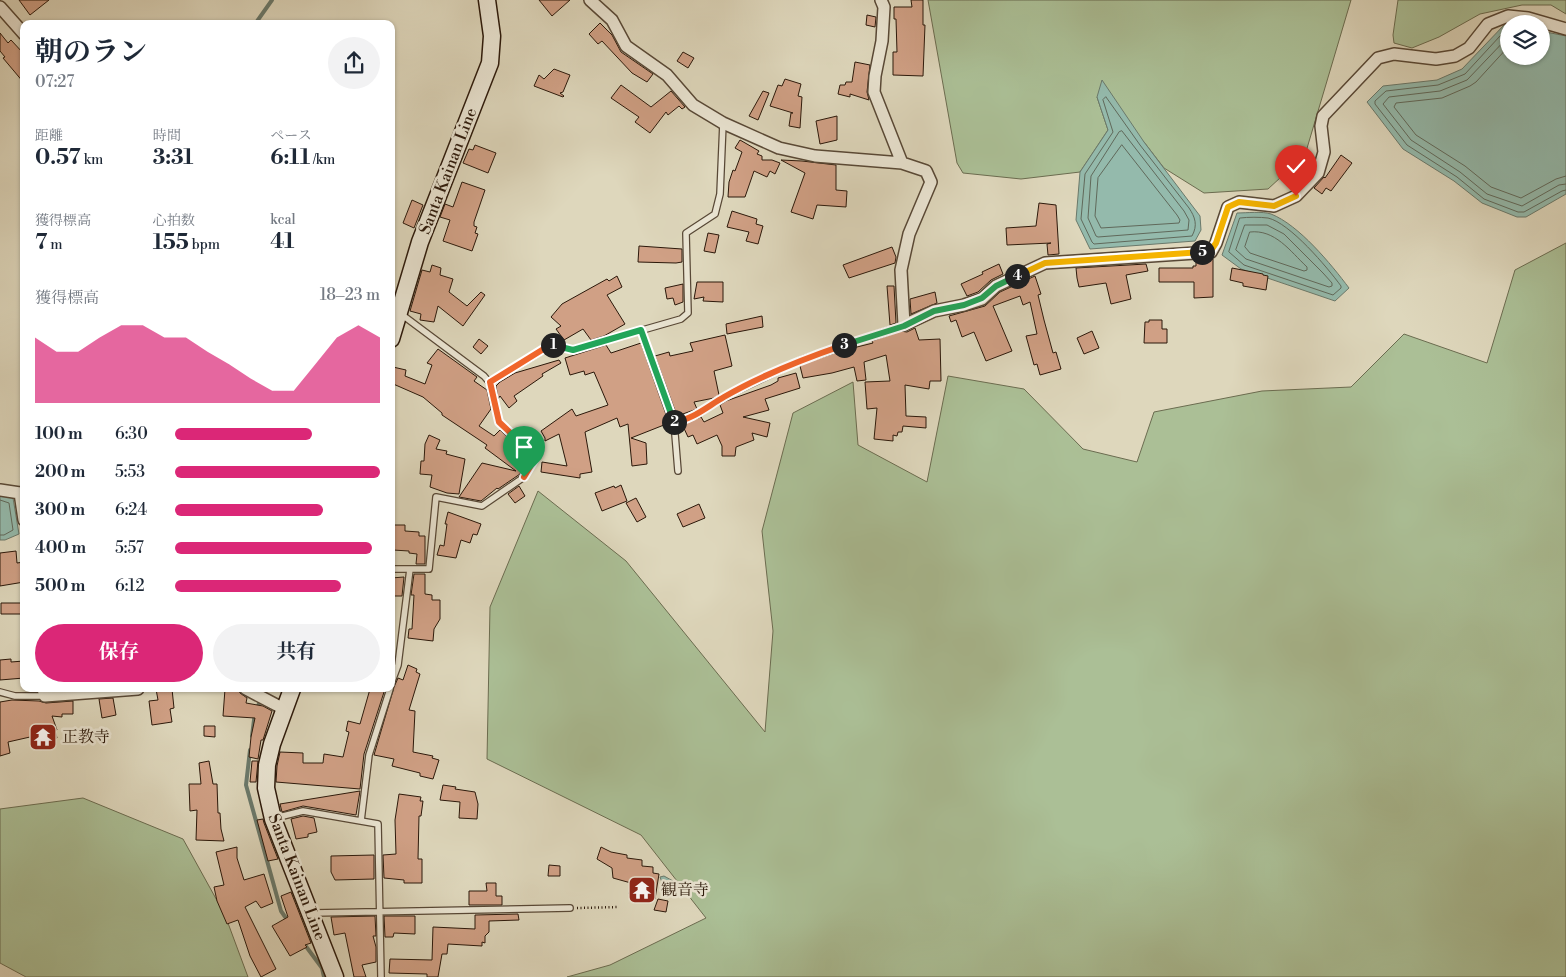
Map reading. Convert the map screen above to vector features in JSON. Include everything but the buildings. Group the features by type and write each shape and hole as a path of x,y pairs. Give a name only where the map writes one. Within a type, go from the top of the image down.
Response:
{"main road":[{"name":"Santa Kainan Line","path":"395,326 420,242 490,63 492,36 487,1"},
{"name":"Santa Kainan Line","path":"291,692 267,765 266,788 273,818 335,977"}],"street":[{"path":"590,0 612,20 626,46 667,75 693,105 723,123 778,148 815,156 902,163 926,171 931,182 909,234 902,270 904,326 934,311 964,305 982,298 996,286 1045,263 1210,252 1216,243 1228,207 1239,202 1274,206 1296,196 1318,172 1324,152 1321,126 1323,116 1378,58 1394,54 1436,59 1455,56 1469,48 1488,24 1508,16 1528,18 1566,29"},
{"path":"881,0 884,7 882,41 874,92 902,163"},
{"path":"0,7 20,30"},
{"path":"0,490 20,493"},
{"path":"252,692 284,709"}],"lane":[{"path":"490,382 550,345 573,350 681,319 688,313 686,233 715,214 720,194 723,123"},
{"path":"395,569 429,569 436,497 482,506 524,477 536,457 499,422 490,382 399,312"},
{"path":"674,422 698,414 724,397 803,359 904,326"},
{"path":"641,330 674,422 678,471"},
{"path":"395,673 398,665 410,569"},
{"path":"0,692 16,696 44,692"},
{"path":"361,821 369,755 389,692"},
{"path":"273,818 303,812 378,824 381,977"},
{"path":"310,913 570,908"}],"path":[{"path":"570,908 619,907"}],"shaded area":[{"path":"928,0 1351,0 1305,155 1268,189 1204,193 1164,168 1144,142 1097,97 1108,130 1080,172 1021,179 963,173 957,163"},
{"path":"1398,0 1566,0 1566,14 1551,5 1522,5 1480,14 1439,37 1412,48 1394,43 1393,35"},
{"path":"1566,243 1566,977 567,977 610,965 706,918 641,835 487,759 490,607 538,491 626,561 765,732 773,631 762,531 793,413 853,382 858,445 927,482 948,376 1024,389 1083,449 1137,462 1154,412 1262,391 1351,387 1404,334 1487,363 1515,270"},
{"path":"83,798 183,839 225,915 248,977 26,977 0,963 0,809"}],"water":[{"path":"1500,29 1500,65 1550,65 1550,33 1566,36 1566,194 1526,217 1517,217 1482,203 1454,181 1403,149 1367,102 1383,86 1437,80 1462,69"},
{"path":"1102,80 1144,142 1200,216 1201,230 1195,241 1090,249 1076,220 1080,172 1108,130 1097,97"},
{"path":"1237,213 1267,213 1282,219 1314,246 1349,288 1335,301 1241,269 1222,255"},
{"path":"0,495 13,498 19,534 5,540 0,540"},
{"path":"664,876 673,881 677,887 676,893 669,897 663,894 663,885 660,877"}],"waterway":[{"path":"258,20 272,0"},
{"path":"252,736 255,712 265,692"},
{"path":"250,750 246,785 281,911 288,921"},
{"path":"302,941 322,968 324,977"}],"place":[{"name":"正教寺","path":"43,737"},
{"name":"観音寺","path":"642,890"}],"route":[{"path":"524,477 536,457 499,422 490,382 550,345 573,350 641,330 674,422 698,414 724,397 803,359 904,326 934,311 964,305 982,298 996,286 1045,263 1210,252 1216,243 1228,207 1239,202 1274,206 1296,196"}]}
